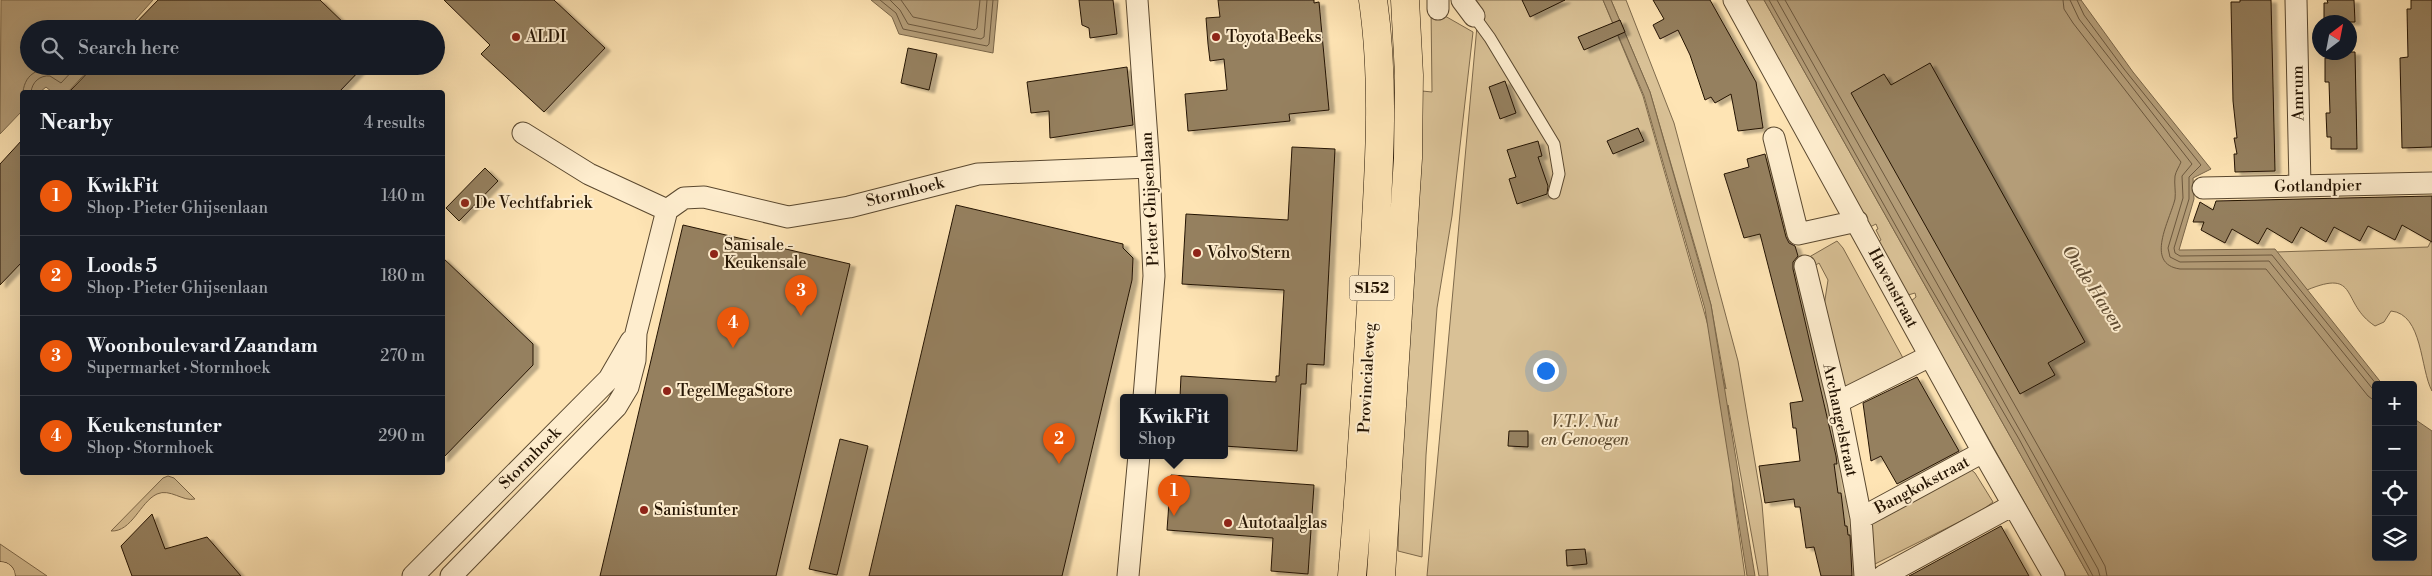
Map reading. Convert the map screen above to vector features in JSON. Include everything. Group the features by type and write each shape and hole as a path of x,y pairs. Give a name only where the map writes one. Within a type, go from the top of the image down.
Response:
{"main road":[{"name":"Provincialeweg","path":"1352,576 1361,472 1379,170 1378,33 1373,0"},
{"name":"Provincialeweg","path":"1381,576 1408,158 1409,75 1405,0"}],"street":[{"name":"Pieter Ghijsenlaan","path":"1137,0 1149,167 1154,276 1144,394"},
{"name":"Havenstraat","path":"1734,0 1983,452 2054,576"},
{"name":"Amrum","path":"2296,0 2300,186"},
{"path":"523,132 589,174 667,210"},
{"path":"1774,138 1798,234 1857,221"},
{"name":"Stormhoek","path":"451,576 616,407 628,387 635,360 636,332 667,210 684,198 693,196 776,216 800,216 849,206 978,174 1149,167"},
{"name":"Gotlandpier","path":"2203,188 2432,183"},
{"name":"Archangelstraat","path":"1805,266 1838,402 1861,518 1865,576"},
{"name":"Stormhoek","path":"413,576 609,378 636,332"},
{"path":"1838,402 1930,356"},
{"name":"Bangkokstraat","path":"1861,518 1983,452"},
{"path":"1128,576 1139,459"},
{"path":"1884,576 2013,505"}],"lane":[{"path":"1468,8 1490,38 1554,144 1559,174 1554,194"}],"green space":[{"name":"V.T.V. Nut en Genoegen","path":"1476,0 1603,0 1643,96 1726,389 1711,305 1650,92 1611,0 1626,0 1674,123 1738,361 1762,504 1768,576 1759,576 1728,405 1733,491 1745,576 1427,576 1479,4"},
{"path":"1744,0 1764,0 2089,576 2066,576 1911,301 1916,297 1915,293 1908,295 1878,242 1881,240 1876,230 1878,229 1876,224 1870,227"},
{"path":"1431,8 1473,32 1452,216 1437,308 1426,455 1422,557 1398,551 1401,433 1422,91 1432,92"},
{"path":"2432,239 2432,391 2415,332 2401,314 2391,311 2384,322 2375,326 2364,317 2343,286 2335,283 2324,284 2307,290 2276,252 2428,247"},
{"path":"1837,241 1843,248 1903,358 1855,384 1844,387 1824,306 1828,280 1819,263 1808,270 1804,260"},
{"path":"1968,467 1975,473 1993,502 1981,511 1871,566 1868,520"},
{"path":"168,476 174,478 195,499 186,499 167,493 157,494 146,503 125,527 111,531 163,478"},
{"path":"0,544 47,576 14,576 0,567"}],"water":[{"path":"1,0 153,0 135,20 20,20 20,75 84,75 70,90 50,90 46,87 42,90 20,90 20,113 0,134"},
{"path":"871,0 998,0 993,53 899,34 892,17"},
{"path":"1603,0 1611,0 1650,92 1711,305 1755,576 1747,576 1705,309 1644,96"},
{"name":"Oude Haven","path":"1764,0 2081,0 2133,72 2211,169 2193,178 2194,199 2179,250 2275,249 2380,381 2372,381 2372,561 2417,561 2417,421 2432,431 2432,576 2089,576"}],"building":[{"path":"158,0 320,0 341,20 139,20"},
{"path":"444,0 554,0 605,48 544,112 481,54 490,45"},
{"path":"1079,0 1113,0 1117,34 1090,38 1089,28 1082,25"},
{"path":"1218,0 1314,0 1314,3 1319,2 1329,110 1289,114 1290,121 1188,131 1185,94 1227,90 1224,59 1210,61 1208,44 1206,18 1220,17"},
{"path":"1522,0 1565,0 1530,17"},
{"path":"1653,0 1710,0 1756,82 1763,128 1738,131 1731,94 1715,103 1711,97 1705,100 1690,55 1678,30 1660,39 1653,25 1664,19"},
{"path":"2240,0 2271,0 2275,171 2235,172 2234,154 2237,154 2234,138 2237,138 2233,101 2231,2 2240,2"},
{"path":"2327,0 2354,0 2355,15 2324,15 2324,3 2328,3"},
{"path":"2411,0 2432,0 2432,147 2402,148 2400,58 2408,57 2407,9 2411,9"},
{"path":"1620,20 1625,32 1584,50 1578,37"},
{"path":"908,48 937,54 929,90 901,83"},
{"path":"2325,60 2355,60 2357,149 2331,149 2331,137 2327,137 2326,113 2330,113 2329,82 2325,82"},
{"path":"1930,63 2085,342 2048,363 2055,375 2020,394 1851,93 1884,74 1891,85"},
{"path":"1127,67 1133,125 1050,138 1049,111 1031,113 1027,82"},
{"path":"85,75 355,75 341,90 71,90"},
{"path":"1505,81 1516,113 1500,119 1489,87"},
{"path":"1638,128 1644,141 1613,154 1607,141"},
{"path":"1538,141 1542,156 1538,157 1548,186 1547,194 1517,204 1509,179 1516,177 1507,150"},
{"path":"20,142 20,264 0,285 0,164"},
{"path":"1292,147 1335,149 1324,365 1307,364 1306,384 1301,384 1297,451 1228,446 1228,394 1180,394 1181,376 1276,382 1276,376 1279,376 1284,290 1182,284 1186,214 1288,220"},
{"path":"1765,154 1786,237 1789,243 1795,246 1798,256 1793,262 1793,269 1836,456 1837,464 1834,464 1838,493 1841,493 1845,526 1847,526 1848,535 1850,535 1852,576 1821,576 1814,547 1806,548 1800,507 1795,507 1794,499 1765,503 1759,466 1800,461 1796,428 1793,428 1790,403 1803,401 1760,234 1744,238 1724,174 1749,167 1747,159"},
{"path":"485,168 498,181 459,221 446,208"},
{"path":"2432,196 2432,242 2402,225 2395,240 2368,226 2360,241 2334,227 2326,242 2301,227 2292,243 2267,228 2258,244 2232,229 2225,243 2201,230 2204,222 2193,222 2200,202 2213,210 2216,201"},
{"path":"956,205 1123,244 1123,248 1133,258 1132,280 1062,576 869,576"},
{"path":"683,225 850,264 776,576 600,576"},
{"path":"445,260 533,344 533,365 445,456"},
{"path":"1917,377 1959,451 1897,484 1881,456 1871,461 1863,403"},
{"path":"1509,431 1528,431 1528,447 1508,446"},
{"path":"840,439 868,446 837,575 809,569"},
{"path":"1171,475 1314,485 1308,574 1271,571 1273,538 1167,530"},
{"path":"152,514 165,549 207,537 241,576 132,576 121,546"},
{"path":"2001,526 2029,576 1909,576 1913,574"},
{"path":"1585,549 1587,564 1567,566 1566,550"}],"place":[{"name":"ALDI","path":"516,37"},
{"name":"Toyota Beeks","path":"1216,37"},
{"name":"De Vechtfabriek","path":"465,203"},
{"name":"Volvo Stern","path":"1197,253"},
{"name":"Sanisale - Keukensale","path":"714,254"},
{"name":"Woonboulevard Zaandam","path":"801,316"},
{"name":"Keukenstunter","path":"733,348"},
{"name":"TegelMegaStore","path":"667,391"},
{"name":"Loods 5","path":"1059,464"},
{"name":"Sanistunter","path":"644,510"},
{"name":"KwikFit","path":"1174,516"},
{"name":"Autotaalglas","path":"1228,523"}]}
